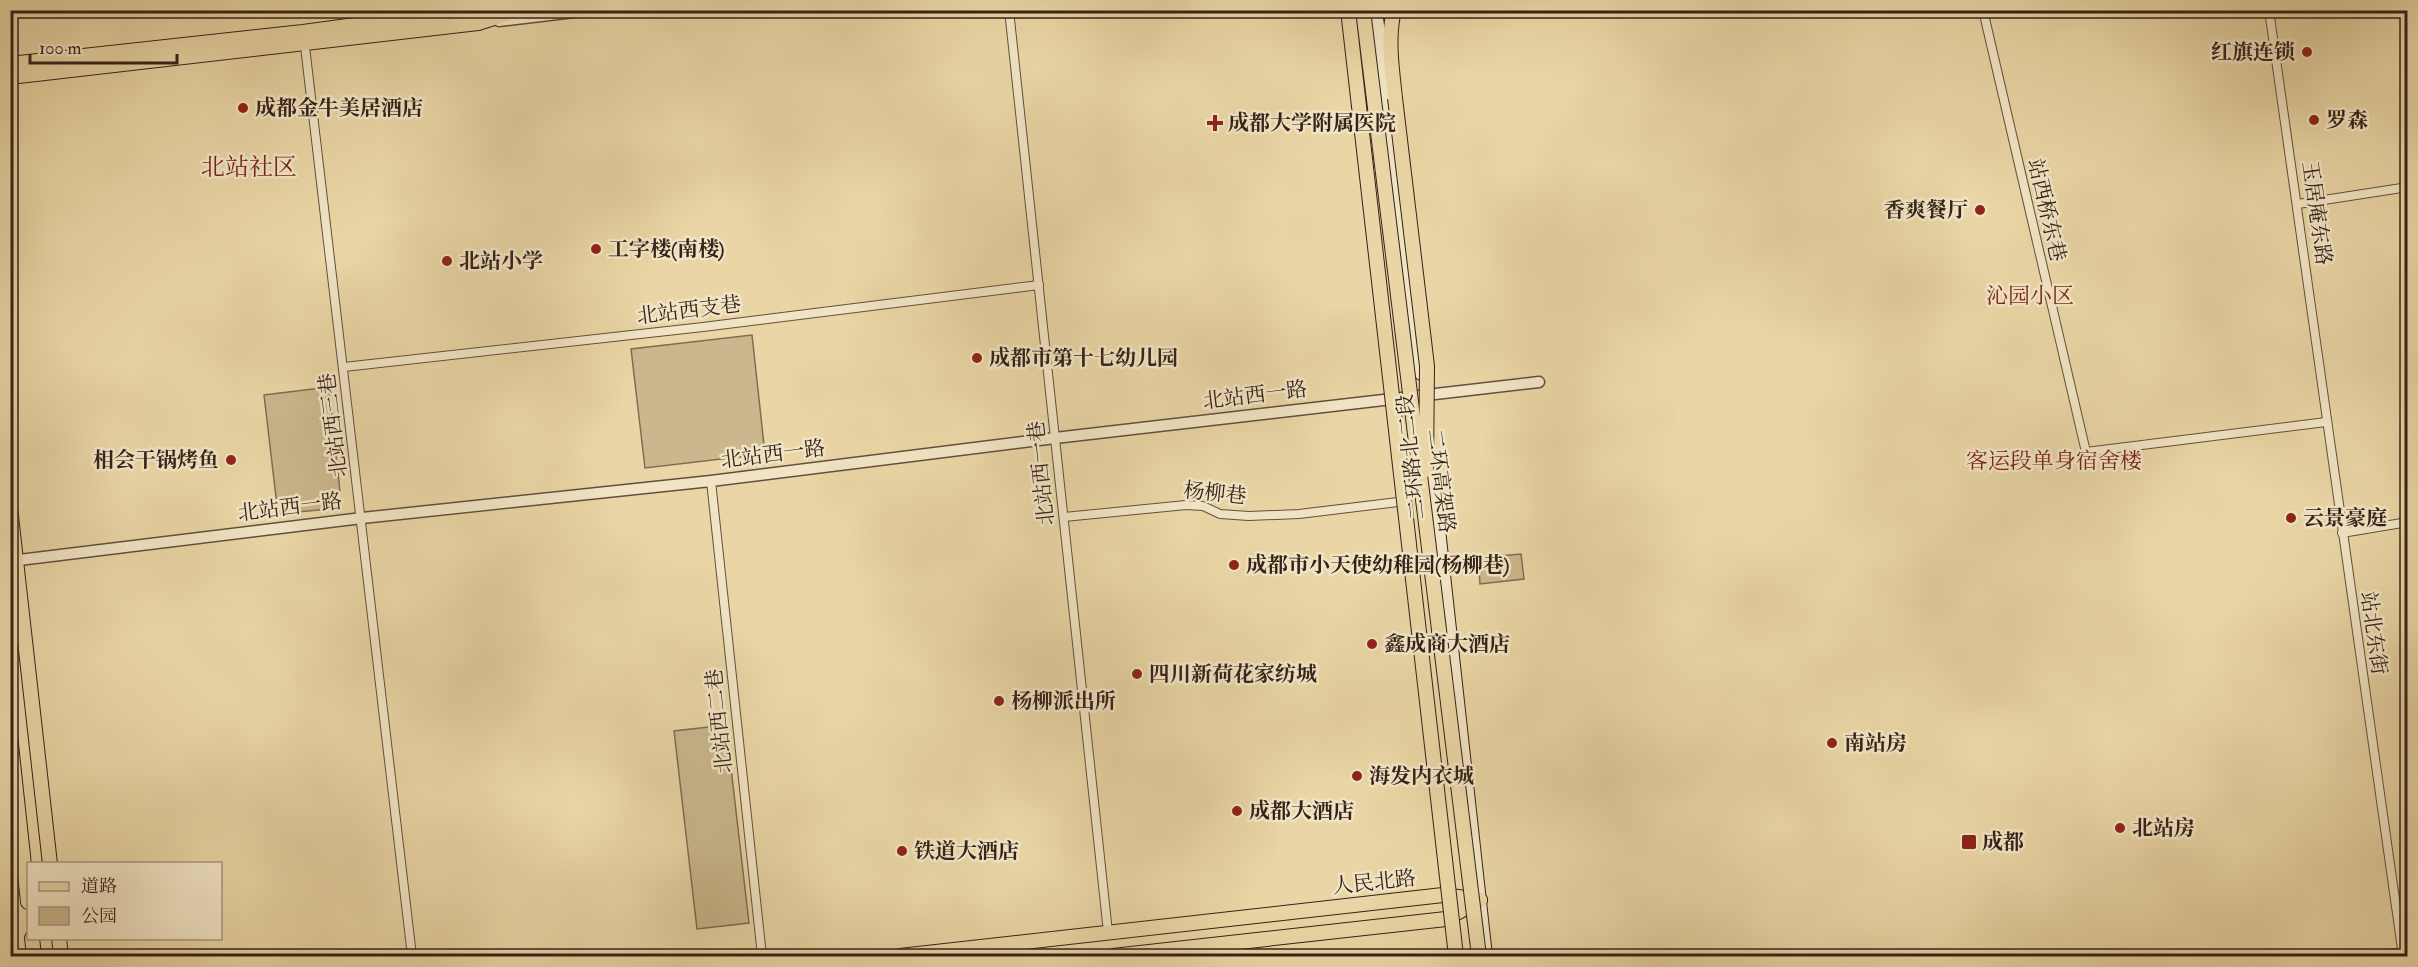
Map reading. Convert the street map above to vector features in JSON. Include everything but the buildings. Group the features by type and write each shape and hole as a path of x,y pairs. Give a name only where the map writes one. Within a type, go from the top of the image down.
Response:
{"main road":[{"path":"10,77 304,38 468,10"},
{"path":"10,64 478,23 519,10"},
{"name":"二环路北二段","path":"1342,10 1450,957"},
{"name":"二环高架路","path":"1348,10 1456,957"},
{"name":"二环高架路","path":"1363,10 1479,957"},
{"name":"二环路北二段","path":"1376,10 1424,396 1486,957"},
{"path":"1394,10 1391,57 1427,366 1426,526"},
{"path":"10,507 14,560 50,862"},
{"path":"10,735 27,893"},
{"name":"人民北路","path":"900,957 1443,895 1480,900"},
{"path":"1113,957 1446,919 1480,900"},
{"path":"32,940 34,957"},
{"path":"58,940 60,957"}],"street":[{"path":"478,23 591,10"},
{"name":"北站西一巷","path":"1009,10 1108,932"},
{"name":"站西桥东巷","path":"1983,10 2086,452 2326,422"},
{"name":"玉居庵东路","path":"2269,10 2298,204 2326,422"},
{"name":"北站西三巷","path":"304,38 412,957"},
{"path":"2298,204 2408,187"},
{"name":"北站西支巷","path":"344,367 703,327 1039,285"},
{"name":"北站西一路","path":"14,560 362,518 711,481 1055,438 1539,382"},
{"name":"站北东街","path":"2326,422 2404,954"},
{"name":"北站西二巷","path":"711,481 762,957"},
{"name":"杨柳巷","path":"1064,517 1186,506 1203,506 1220,514 1249,516 1299,514 1398,502"},
{"path":"2342,533 2408,522"},
{"path":"2365,957 2404,954"}],"green space":[{"path":"752,335 765,454 645,468 631,349"},
{"path":"329,387 340,492 328,509 278,514 264,395"},
{"path":"1521,554 1524,579 1480,584 1478,558"},
{"path":"726,725 749,923 697,929 674,731"}],"place":[{"name":"红旗连锁","path":"2307,52"},
{"name":"成都金牛美居酒店","path":"243,108"},
{"name":"罗森","path":"2314,120"},
{"name":"成都大学附属医院","path":"1215,123"},
{"name":"香爽餐厅","path":"1980,210"},
{"name":"工字楼(南楼)","path":"596,249"},
{"name":"北站小学","path":"447,261"},
{"name":"成都市第十七幼儿园","path":"977,358"},
{"name":"相会干锅烤鱼","path":"231,460"},
{"name":"云景豪庭","path":"2291,518"},
{"name":"成都市小天使幼稚园(杨柳巷)","path":"1234,565"},
{"name":"鑫成商大酒店","path":"1372,644"},
{"name":"四川新荷花家纺城","path":"1137,674"},
{"name":"杨柳派出所","path":"999,701"},
{"name":"南站房","path":"1832,743"},
{"name":"海发内衣城","path":"1357,776"},
{"name":"成都大酒店","path":"1237,811"},
{"name":"北站房","path":"2120,828"},
{"name":"成都","path":"1969,842"},
{"name":"铁道大酒店","path":"902,851"}],"district":[{"name":"北站社区","path":"249,167"},
{"name":"沁园小区","path":"2030,295"},
{"name":"客运段单身宿舍楼","path":"2054,460"}]}
